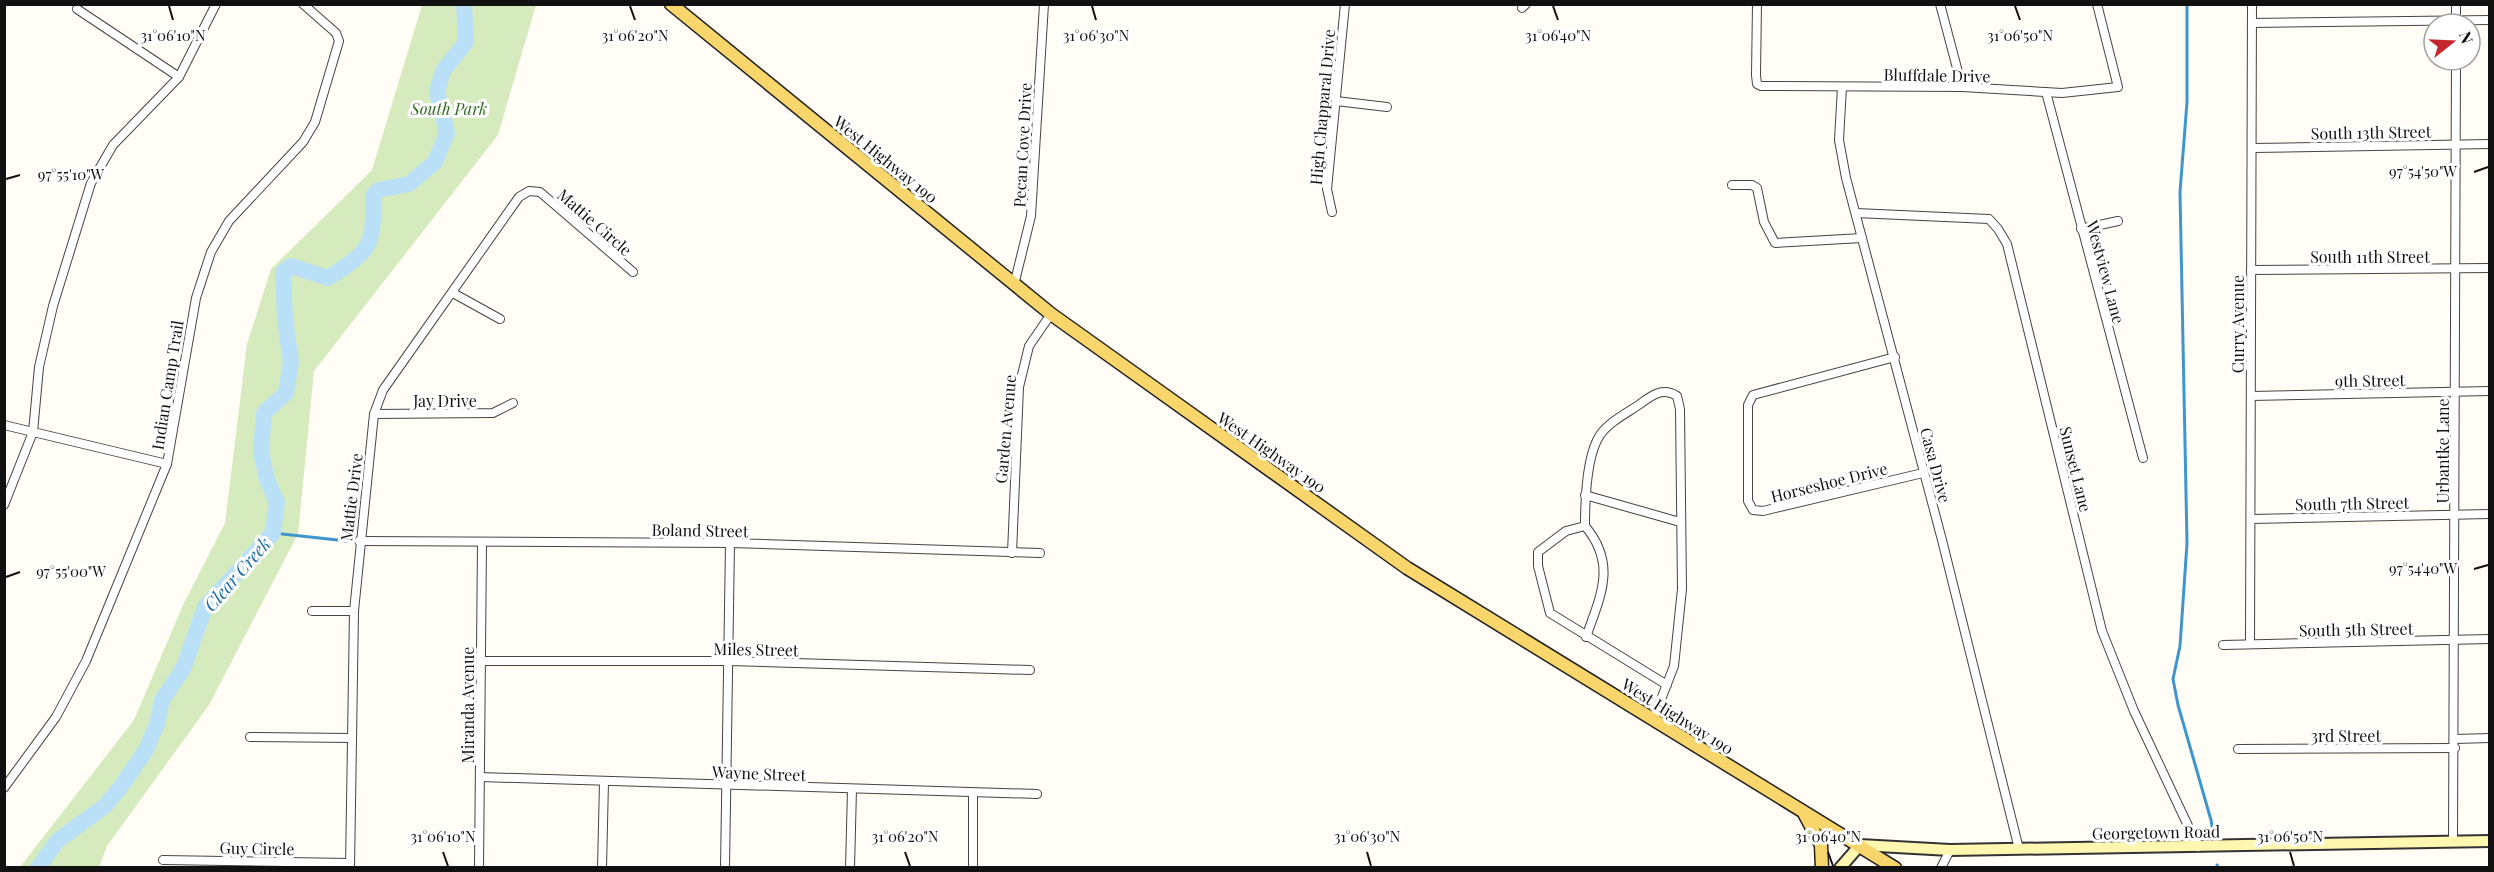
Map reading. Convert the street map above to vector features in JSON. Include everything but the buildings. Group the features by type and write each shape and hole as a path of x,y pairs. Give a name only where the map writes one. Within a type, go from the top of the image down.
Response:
{"main road":[{"name":"West Highway 190","path":"671,4 1051,314 1407,568 1894,867"},
{"path":"1805,814 1821,845 1822,867"}],"street":[{"path":"4,505 33,432 39,367 53,306 91,183 113,145 179,77 216,4"},
{"name":"Indian Camp Trail","path":"4,788 56,717 86,662 167,464 196,298 211,252 229,221 303,142 315,122 339,41 336,33 303,4"},
{"name":"Pecan Cove Drive","path":"1014,285 1031,216 1044,4"},
{"name":"High Chapparal Drive","path":"1332,212 1327,189 1346,4"},
{"name":"Bluffdale Drive","path":"1757,4 1757,84 1962,87 2046,92 2073,92 2118,87 2097,4"},
{"path":"1940,4 1962,87"},
{"name":"Curry Avenue","path":"2250,644 2252,4"},
{"path":"77,9 179,77"},
{"path":"2252,23 2422,22"},
{"name":"Urbantke Lane","path":"2453,842 2456,72"},
{"name":"Casa Drive","path":"1842,87 1839,140 1862,238 2019,849"},
{"name":"Westview Lane","path":"2046,92 2143,458"},
{"path":"1336,102 1387,107"},
{"name":"South 13th Street","path":"2253,148 2490,144"},
{"path":"1732,185 1752,185 1757,188 1764,222 1775,243 1862,238"},
{"name":"Mattie Drive","path":"350,865 354,611 359,541 374,414 383,390 519,197 530,191 540,192"},
{"name":"Mattie Circle","path":"540,192 633,272"},
{"name":"Sunset Lane","path":"1856,213 1989,219 2007,244 2102,631 2133,711 2198,847"},
{"path":"2081,230 2118,221"},
{"name":"South 11th Street","path":"2251,270 2490,268"},
{"path":"453,293 500,319"},
{"name":"Garden Avenue","path":"1012,553 1019,387 1029,346 1051,314"},
{"name":"Horseshoe Drive","path":"1894,357 1753,395 1748,405 1748,501 1753,510 1763,512 1923,472"},
{"path":"1586,637 1603,589 1603,557 1594,538 1584,526 1585,495 1599,437 1607,427 1655,393 1669,391 1677,396 1680,409 1682,589 1674,666 1653,720"},
{"name":"9th Street","path":"2251,396 2490,392"},
{"name":"Jay Drive","path":"374,414 494,414 513,403"},
{"path":"4,425 167,464"},
{"path":"1585,495 1680,522"},
{"name":"South 7th Street","path":"2251,519 2490,514"},
{"path":"1584,526 1566,531 1538,552 1538,566 1550,613 1667,685"},
{"name":"Boland Street","path":"359,541 730,543 1040,553"},
{"name":"Miranda Avenue","path":"478,867 482,543"},
{"path":"724,867 730,543"},
{"path":"312,611 354,611"},
{"name":"South 5th Street","path":"2223,645 2490,639"},
{"name":"Miles Street","path":"481,661 729,661 1030,670"},
{"path":"250,736 351,738"},
{"path":"2454,739 2490,738"},
{"name":"3rd Street","path":"2238,750 2455,748"},
{"name":"Wayne Street","path":"480,777 1037,794"},
{"path":"602,867 604,782"},
{"path":"850,867 852,789"},
{"path":"973,793 973,867"},
{"name":"Georgetown Road","path":"1860,845 1950,850 2490,842"},
{"path":"1840,867 1860,845"},
{"path":"1941,867 1950,850"},
{"name":"Guy Circle","path":"163,860 350,865"}],"green space":[{"name":"South Park","path":"422,5 536,5 498,135 314,371 298,534 209,705 107,846 99,867 20,867 134,720 183,605 225,523 247,344 271,269 372,170"}],"waterway":[{"name":"Clear Creek","path":"38,868 57,841 105,806 120,788 146,750 157,724 162,700 183,669 205,607 273,533 277,502 267,480 261,452 264,413 286,393 291,362 285,320 283,272 291,266 328,278 343,268 362,252 371,236 374,194 379,190 409,184 435,162 447,133 437,92 443,71 466,42 464,4"},
{"path":"2187,4 2187,102 2180,192 2187,543 2180,646 2173,679 2214,838"},
{"path":"273,533 347,541"}]}
